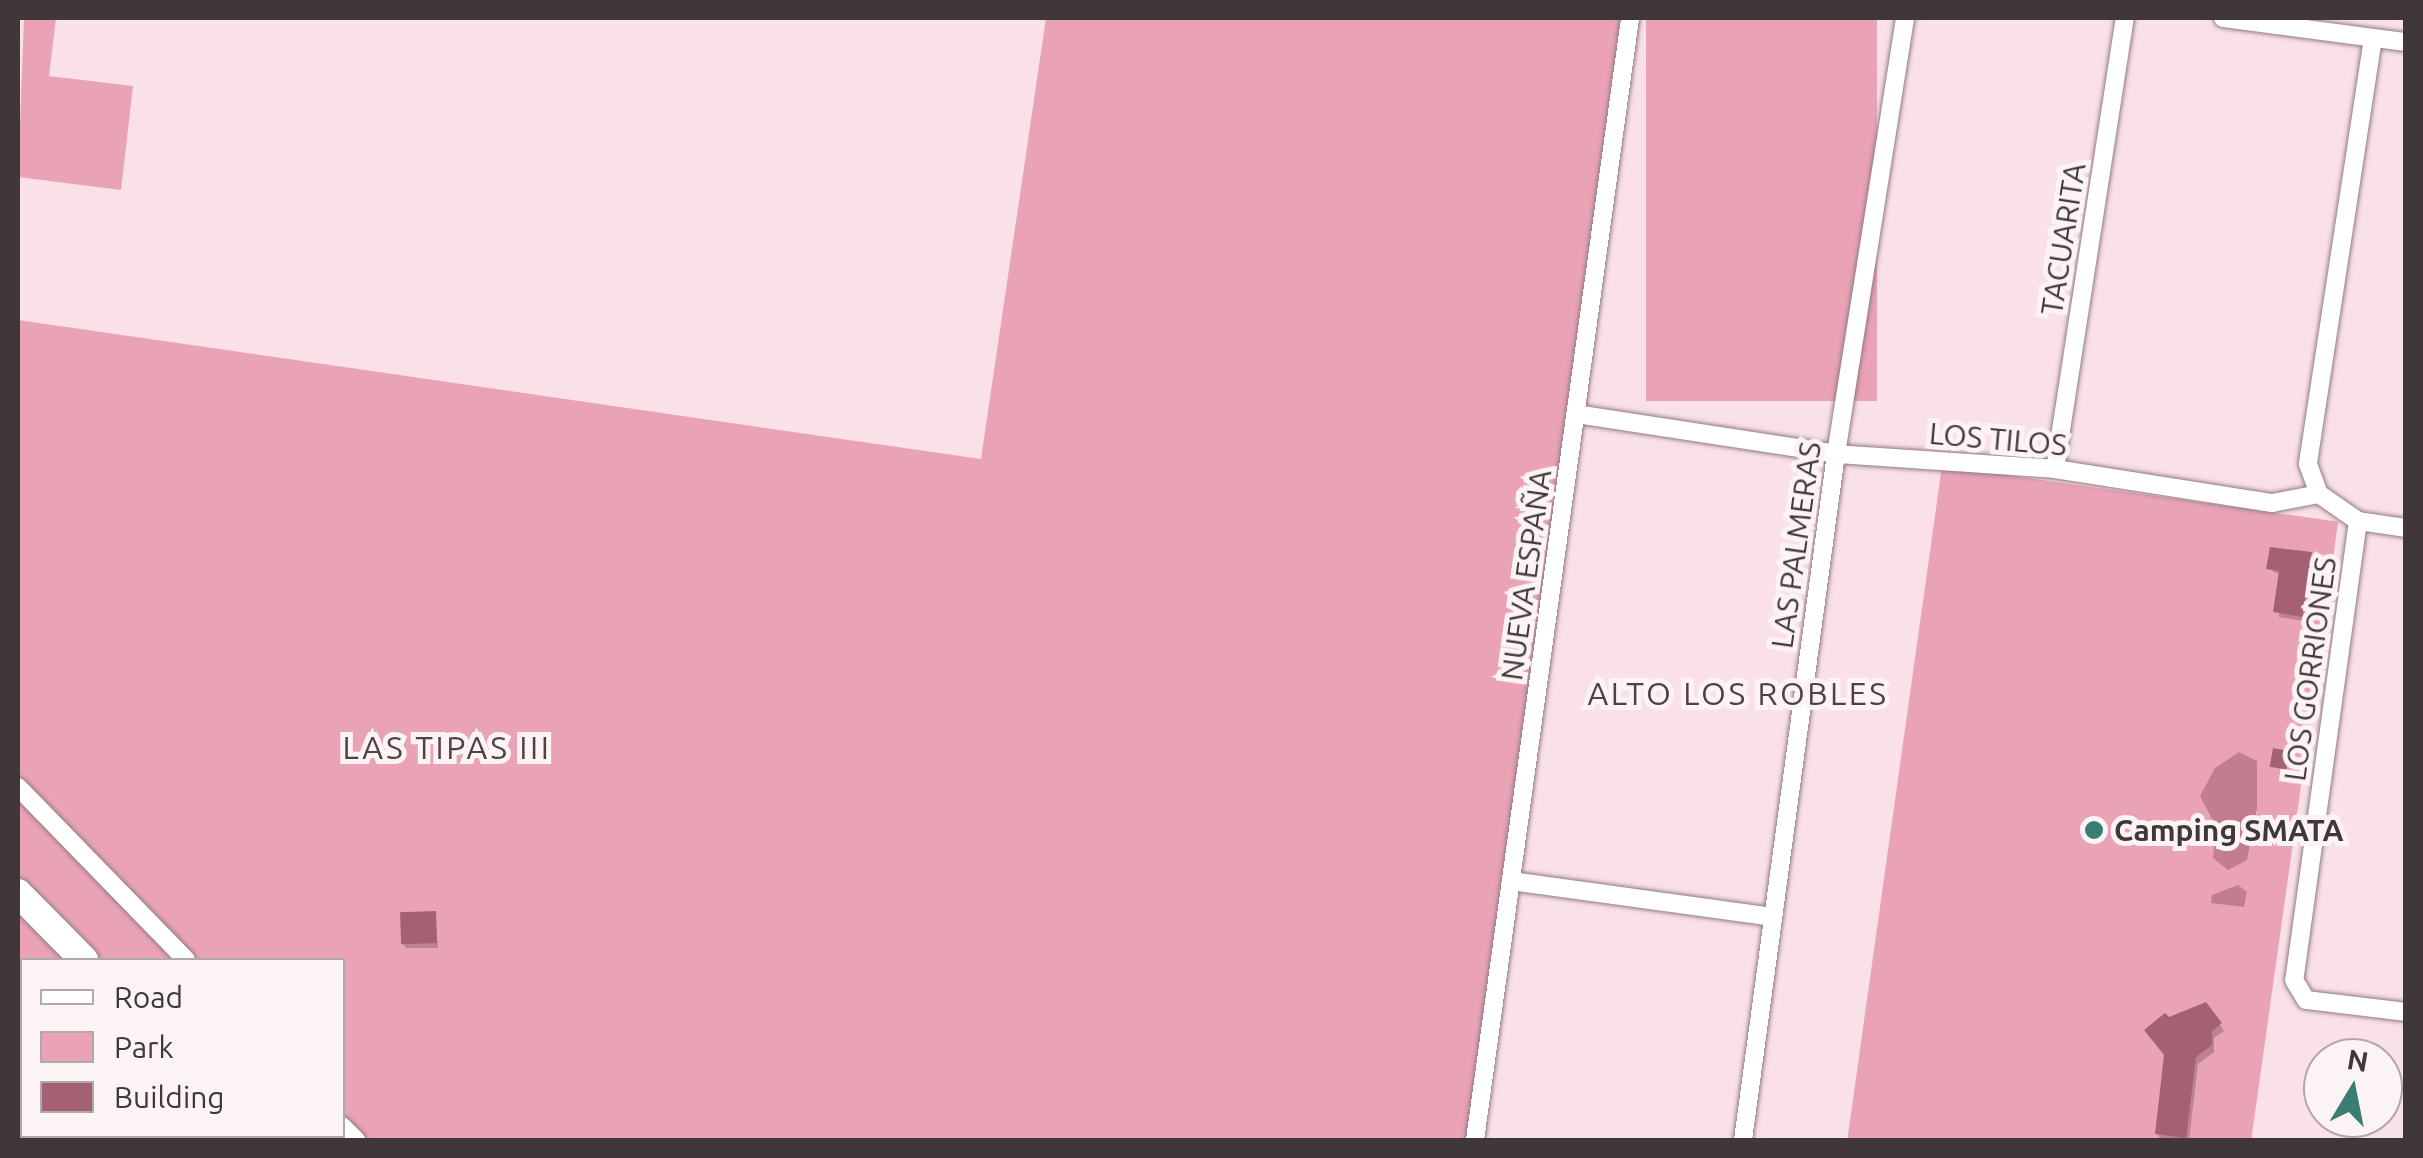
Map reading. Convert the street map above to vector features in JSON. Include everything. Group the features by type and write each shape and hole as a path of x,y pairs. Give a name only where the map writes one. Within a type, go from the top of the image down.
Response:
{"highway":[{"path":"18,892 82,958"}],"street":[{"name":"NUEVA ESPAÑA","path":"1475,1140 1630,18"},
{"name":"LAS PALMERAS","path":"1743,1140 1836,454 1905,18"},
{"name":"TACUARITA","path":"2055,469 2125,18"},
{"path":"2223,18 2406,42"},
{"path":"2373,38 2308,464 2319,494 2358,521 2406,528"},
{"name":"LOS TILOS","path":"1576,414 1836,454 2055,469 2272,504 2319,494"},
{"name":"LOS GORRIONES","path":"2358,521 2294,980 2306,1000 2406,1012"},
{"path":"18,787 184,958"},
{"path":"1511,881 1772,917"}],"green space":[{"path":"24,18 56,18 49,76 133,86 121,190 18,177"},
{"path":"1046,18 1630,18 1475,1140 153,1140 150,1138 345,1138 345,958 20,958 20,1006 18,1004 18,320 981,459"},
{"path":"1646,18 1877,18 1877,401 1646,401"},
{"name":"Camping SMATA","path":"1942,466 2338,522 2251,1140 1847,1139"}],"shaded area":[{"path":"2239,752 2257,761 2257,808 2247,860 2228,870 2213,858 2216,827 2200,796 2215,768"},
{"path":"2238,885 2247,892 2244,907 2211,903 2212,895"}],"building":[{"path":"2270,547 2312,552 2303,617 2273,612 2279,571 2266,569"},
{"path":"2273,748 2290,751 2286,770 2270,767"},
{"path":"436,911 437,943 401,944 400,912"},
{"path":"2206,1002 2222,1023 2212,1031 2212,1045 2196,1057 2186,1138 2155,1134 2164,1055 2144,1030 2165,1013 2169,1017"}],"place":[{"name":"Camping SMATA","path":"2094,830"}],"district":[{"name":"ALTO LOS ROBLES","path":"1738,693"},
{"name":"LAS TIPAS III","path":"447,747"}]}
